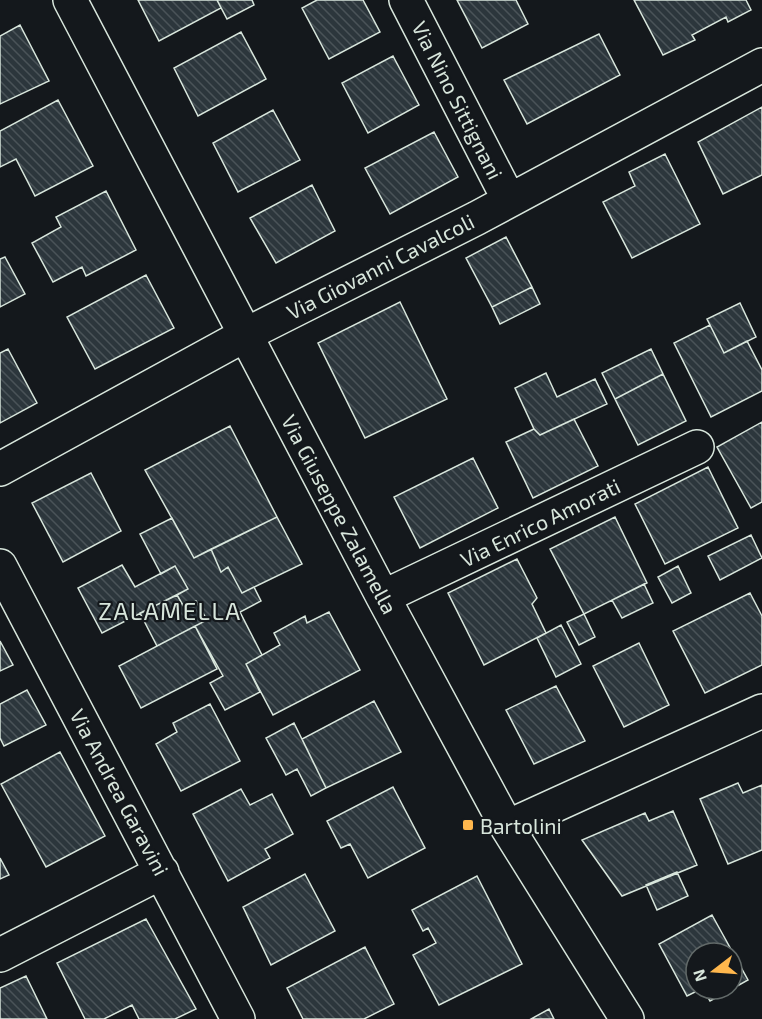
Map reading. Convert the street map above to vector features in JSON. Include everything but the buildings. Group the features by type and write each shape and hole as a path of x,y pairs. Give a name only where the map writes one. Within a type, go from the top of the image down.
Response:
{"street":[{"name":"Via Giuseppe Zalamella","path":"70,0 383,597 507,827 627,1019"},
{"name":"Via Nino Sittignani","path":"406,0 509,200"},
{"name":"Via Giovanni Cavalcoli","path":"0,469 245,335 509,200 762,65"},
{"name":"Via Enrico Amorati","path":"383,597 697,447"},
{"name":"Via Andrea Garavini","path":"0,566 238,1019"},
{"path":"507,827 762,711"},
{"path":"0,955 162,872"}],"place":[{"name":"Bartolini","path":"468,825"}],"district":[{"name":"ZALAMELLA","path":"170,610"}]}
